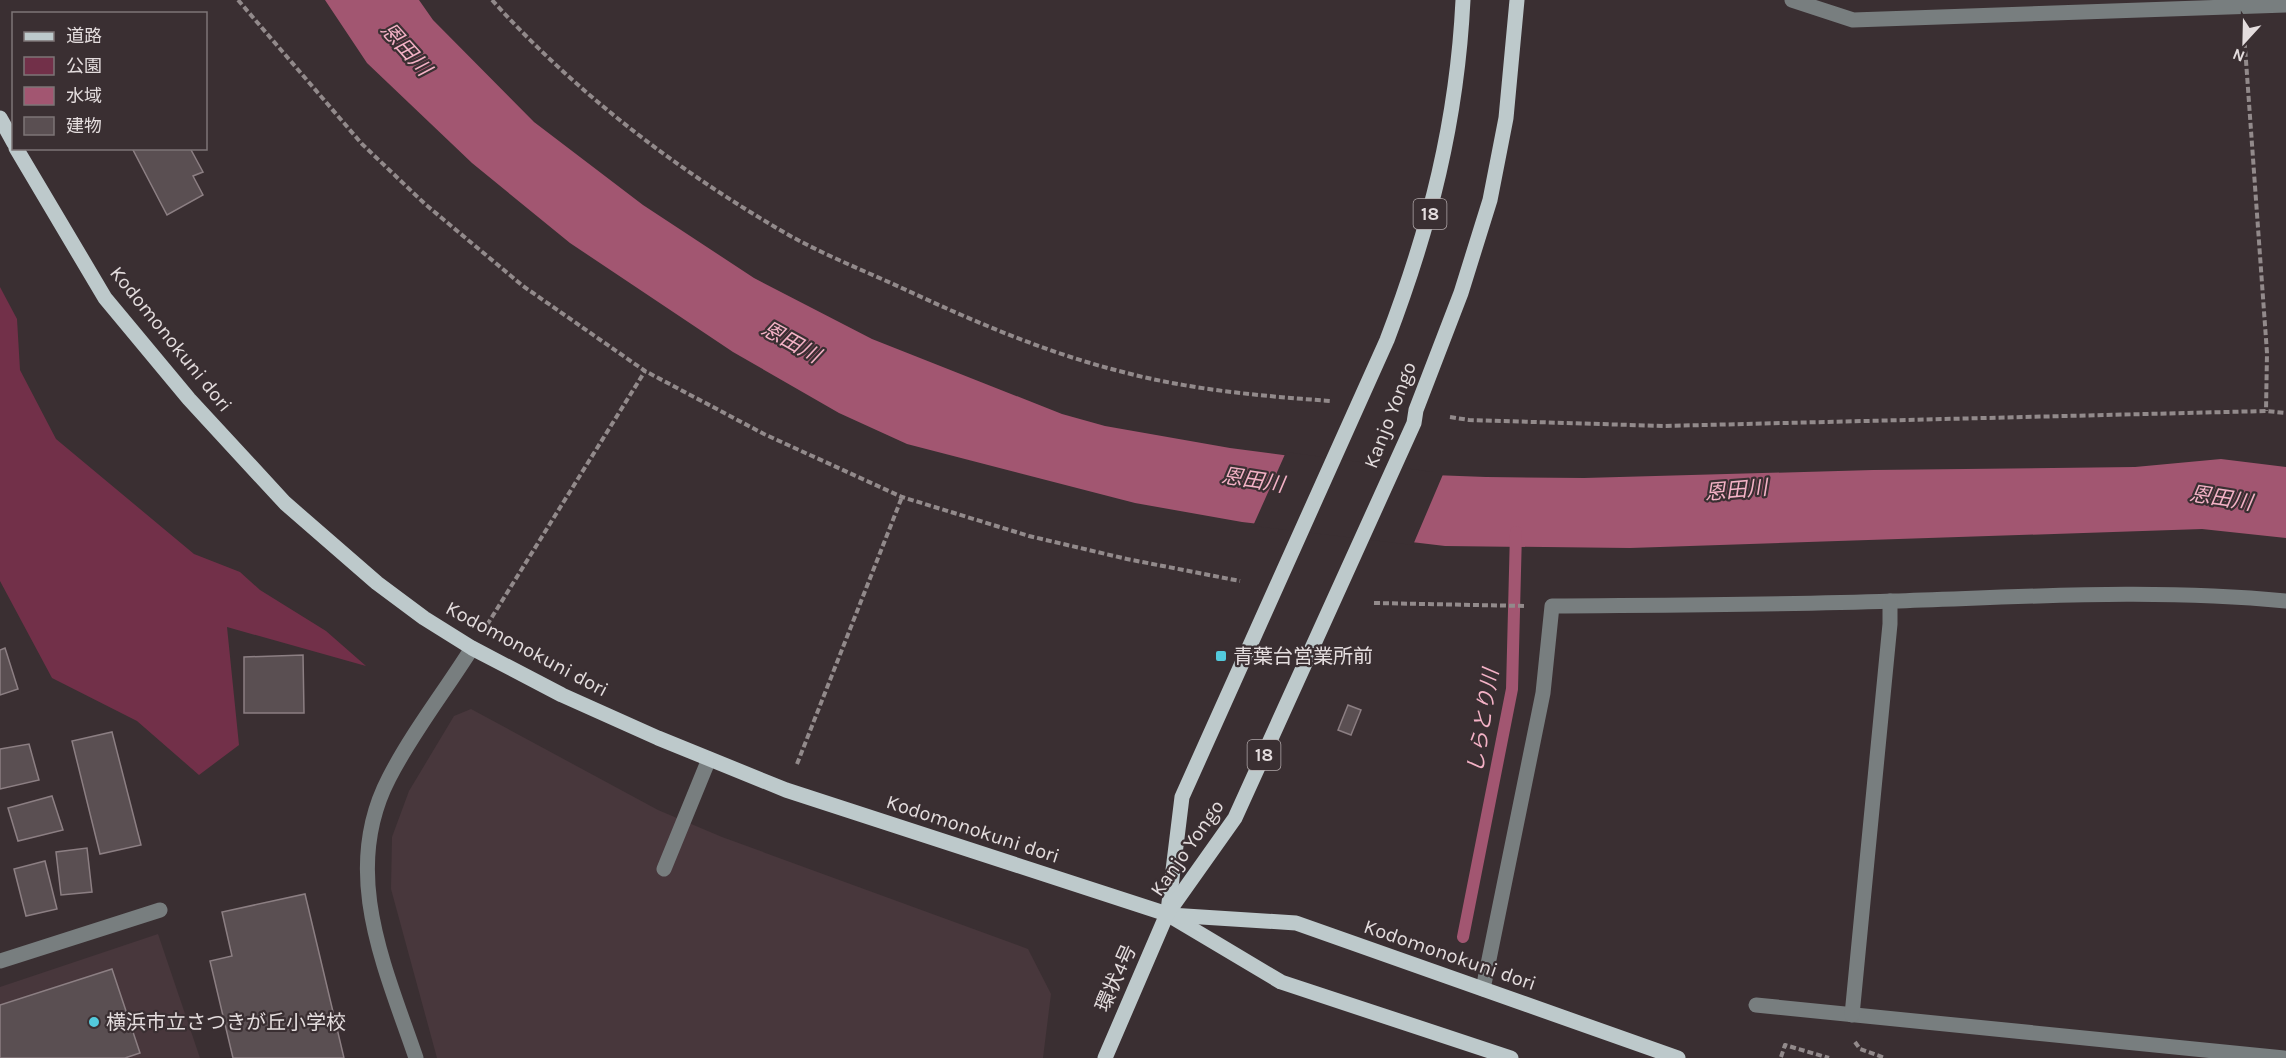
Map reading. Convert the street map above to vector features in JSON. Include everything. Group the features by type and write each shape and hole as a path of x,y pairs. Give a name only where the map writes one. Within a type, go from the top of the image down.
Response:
{"main road":[{"name":"Kanjo Yongo","path":"1167,914 1182,797 1281,578 1407,288 1440,177 1460,57 1463,0"},
{"name":"Kanjo Yongo","path":"1167,914 1235,818 1414,423 1416,410 1461,292 1490,200 1506,118 1517,0"},
{"path":"0,118 12,139"},
{"name":"Kodomonokuni dori","path":"17,150 105,298 189,399 285,503 377,583 424,618 472,648 562,695 786,790 1167,914 1281,982 1511,1058"},
{"name":"Kodomonokuni dori","path":"1167,914 1296,923 1678,1058"},
{"name":"環状4号","path":"1105,1058 1167,914"}],"street":[{"path":"1792,0 1816,4 1853,20 2286,5"},
{"path":"1483,989 1543,693 1552,606 1890,601 2073,594 2222,595 2286,601"},
{"path":"1852,1016 1890,601"},
{"path":"416,1058 372,924 365,864 374,821 388,779 472,648"},
{"path":"664,869 709,759"},
{"path":"0,961 160,910"},
{"path":"1756,1005 2284,1058"}],"path":[{"path":"238,0 362,144 425,204 523,286 645,371 764,434 902,497 1029,536 1127,559 1240,580"},
{"path":"492,0 593,100 663,155 788,235 982,325 1079,360 1191,387 1355,409"},
{"path":"2242,8 2267,353 2266,411"},
{"path":"472,648 645,371"},
{"path":"1450,417 1468,420 1664,426 2266,411 2286,413"},
{"path":"786,790 902,497"},
{"path":"1374,603 1536,607"},
{"path":"1781,1057 1785,1045 1829,1058"}],"shaded area":[{"path":"471,709 658,810 722,837 1028,949 1051,994 1043,1058 437,1058 391,889 392,837 409,791 454,716"},
{"name":"横浜市立さつきが丘小学校","path":"158,934 200,1058 0,1058 0,987"}],"green space":[{"path":"0,287 17,319 20,370 56,439 194,554 240,572 260,590 326,631 366,666 227,627 239,745 199,775 137,721 52,678 0,581"}],"water":[{"name":"恩田川","path":"325,0 419,0 433,20 534,122 643,205 754,278 872,339 1062,414 1105,426 1230,448 1433,475 1486,477 1584,478 1873,470 2135,467 2221,459 2286,467 2286,538 2202,529 1630,548 1445,546 1242,522 1135,503 907,444 839,413 733,352 570,243 472,163 367,63"}],"pier":[{"path":"1286,452 1444,472 1413,545 1253,526"}],"building":[{"path":"133,150 191,150 203,172 193,176 203,195 167,215"},
{"path":"5,648 18,689 0,695 0,650"},
{"path":"303,655 304,713 244,713 244,657"},
{"path":"1348,705 1361,710 1351,735 1338,730"},
{"path":"112,732 141,845 100,854 72,741"},
{"path":"29,744 39,780 0,789 0,749"},
{"path":"52,796 63,830 18,841 8,808"},
{"path":"87,848 92,892 61,895 56,852"},
{"path":"45,861 57,909 26,916 14,869"},
{"path":"305,894 344,1058 233,1058 210,961 232,956 222,912"},
{"path":"112,969 140,1053 125,1058 0,1058 0,1005"}],"waterway":[{"name":"しらとり川","path":"1463,937 1512,689 1516,532"}],"place":[{"name":"青葉台営業所前","path":"1221,656"},
{"name":"横浜市立さつきが丘小学校","path":"94,1022"}]}
